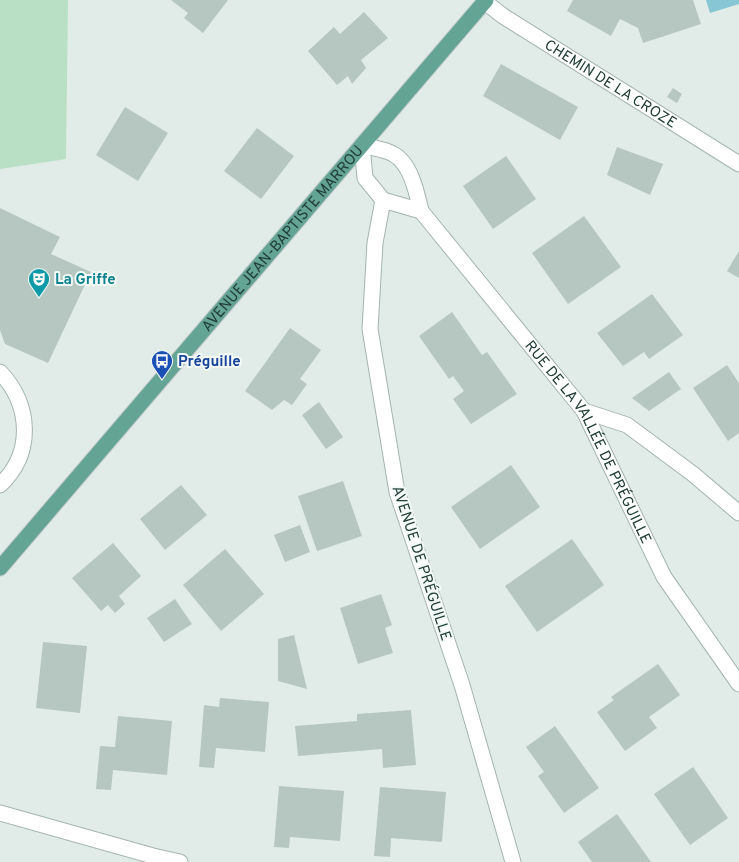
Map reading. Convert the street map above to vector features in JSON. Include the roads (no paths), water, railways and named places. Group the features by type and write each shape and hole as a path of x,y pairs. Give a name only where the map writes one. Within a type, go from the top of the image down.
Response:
{"main road":[{"name":"AVENUE JEAN-BAPTISTE MARROU","path":"0,568 486,1"}],"street":[{"name":"CHEMIN DE LA CROZE","path":"486,1 504,16 739,164"},
{"path":"362,145 366,178 383,200 421,211"},
{"name":"RUE DE LA VALLÉE DE PRÉGUILLE","path":"362,145 394,154 403,164 415,188 421,211 584,411 664,577 739,684"},
{"name":"AVENUE DE PRÉGUILLE","path":"383,200 375,242 370,329 397,492 462,686 513,862"},
{"path":"0,372 12,385 24,410 25,434 21,455 11,475 0,485"},
{"path":"584,411 627,425 693,474 739,513"},
{"path":"0,813 180,862"}],"water":[{"path":"706,0 739,0 739,4 710,13"}],"place":[{"name":"La Griffe","path":"39,298"},
{"name":"Préguille","path":"162,380"}]}
